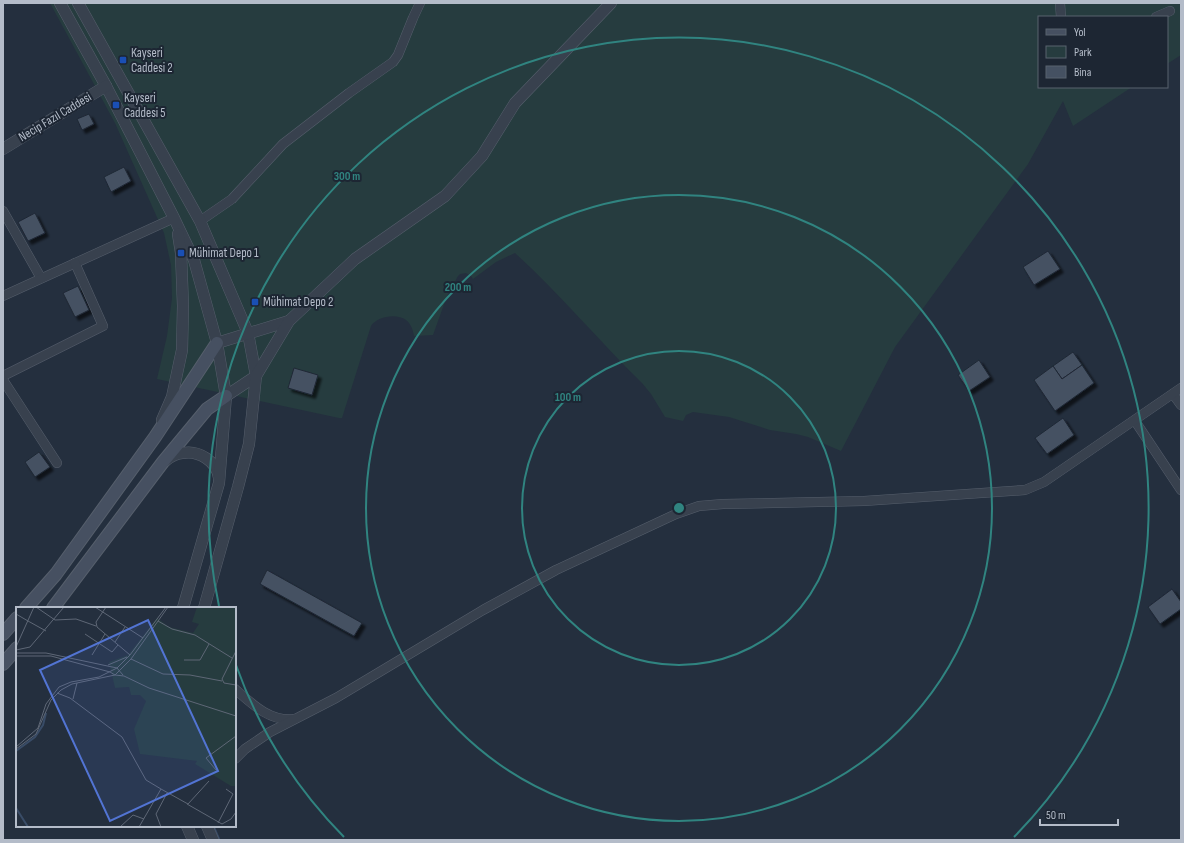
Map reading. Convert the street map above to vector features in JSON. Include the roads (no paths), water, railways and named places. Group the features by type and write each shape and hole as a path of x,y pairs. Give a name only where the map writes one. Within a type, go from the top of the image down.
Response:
{"main road":[{"path":"27,607 56,574 155,437 218,343"},
{"path":"54,607 163,462 207,409 226,396"},
{"path":"3,634 16,619"},
{"path":"3,664 16,649"}],"street":[{"path":"60,3 106,86 194,260 218,343 226,396 219,483 183,607"},
{"path":"78,3 200,221 248,333 256,376 249,444 204,607"},
{"path":"200,221 232,199 283,144 349,93 393,62 398,55 420,3"},
{"path":"226,396 256,376 289,320 355,258 445,196 482,156 515,103 611,3"},
{"path":"1060,3 1062,16"},
{"path":"1158,16 1170,11"},
{"name":"Necip Fazıl Caddesi","path":"3,148 106,86"},
{"path":"3,212 40,278"},
{"path":"3,296 174,218"},
{"path":"155,437 172,397 182,350 183,306 181,253 174,218"},
{"path":"3,376 103,326 75,263"},
{"path":"218,343 289,320"},
{"path":"3,380 57,463"},
{"path":"236,758 245,749 270,732 336,698 483,610 556,570 676,514 699,506 723,504 864,501 1025,490 1044,482 1181,388"},
{"path":"1173,394 1181,405"},
{"path":"1135,421 1181,490"},
{"path":"163,462 182,452 204,456 212,463 218,472 219,483"},
{"path":"236,690 266,714 286,720 299,718"},
{"path":"187,827 193,840"},
{"path":"207,827 213,840"}],"waterway":[{"path":"213,827 219,840"}],"place":[{"name":"Kayseri Caddesi 2","path":"123,60"},
{"name":"Kayseri Caddesi 5","path":"116,105"},
{"name":"Mühimat Depo 1","path":"181,253"},
{"name":"Mühimat Depo 2","path":"255,302"}]}
